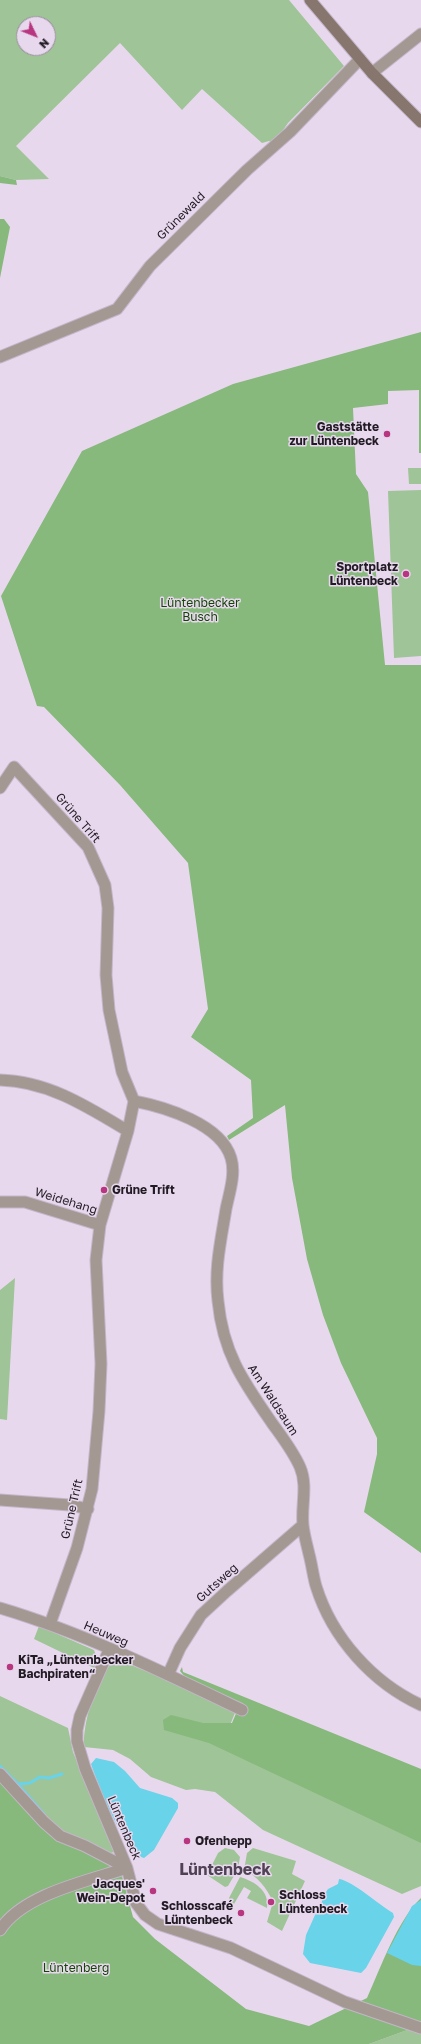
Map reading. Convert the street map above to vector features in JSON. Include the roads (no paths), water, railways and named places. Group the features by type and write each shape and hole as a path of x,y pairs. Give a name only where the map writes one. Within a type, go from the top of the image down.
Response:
{"main road":[{"path":"310,0 372,73 421,122"}],"street":[{"path":"372,73 421,34"},
{"name":"Grünewald","path":"0,357 117,309 150,266 247,170 290,132 360,58"},
{"name":"Grüne Trift","path":"0,788 14,767 88,847 98,865 105,884 108,908 106,975 109,1010 122,1072 134,1101 128,1131 100,1225 96,1260 101,1364 99,1411 92,1488 88,1509 50,1624"},
{"path":"0,1080 30,1083 71,1097 128,1131"},
{"name":"Am Waldsaum","path":"134,1101 159,1106 216,1134 224,1144 232,1159 232,1175 217,1259 216,1280 221,1324 229,1353 242,1379 295,1457 302,1473 304,1489 303,1525 317,1587 328,1614 340,1635 353,1653 376,1676 388,1686 421,1704"},
{"name":"Weidehang","path":"0,1202 25,1202 100,1225"},
{"path":"0,1500 70,1505 88,1509"},
{"name":"Gutsweg","path":"168,1675 180,1648 202,1615 227,1590 303,1525"},
{"name":"Heuweg","path":"0,1608 50,1624 168,1675 242,1710"},
{"name":"Lüntenbeck","path":"109,1650 80,1716 77,1730 77,1741 85,1768 127,1868 136,1903 149,1919 158,1924 231,1948 345,2002 421,2028"},
{"path":"0,1774 44,1822 60,1836 85,1846 127,1868"},
{"path":"0,1930 7,1919 22,1907 55,1892 127,1868"}],"water":[{"path":"96,1758 114,1762 125,1771 140,1788 172,1798 178,1803 178,1808 154,1850 144,1858 136,1853 128,1844 120,1831 99,1786 91,1764"},
{"path":"339,1879 359,1889 393,1913 394,1917 366,1968 361,1973 310,1963 303,1954 306,1935 322,1902 322,1898 328,1889 338,1884"},
{"path":"421,1900 421,1966 412,1965 387,1953 412,1906"}],"waterway":[{"path":"0,1766 18,1784 30,1783 40,1777 49,1778 62,1774"},
{"path":"18,1784 44,1814"}],"place":[{"name":"Gaststätte zur Lüntenbeck","path":"387,434"},
{"name":"Sportplatz Lüntenbeck","path":"406,574"},
{"name":"Grüne Trift","path":"104,1190"},
{"name":"KiTa „Lüntenbecker Bachpiraten“","path":"10,1667"},
{"name":"Ofenhepp","path":"187,1841"},
{"name":"Jacques' Wein-Depot","path":"153,1891"},
{"name":"Schloss Lüntenbeck","path":"271,1902"},
{"name":"Schlosscafé Lüntenbeck","path":"241,1913"}],"district":[{"name":"Lüntenbeck","path":"225,1870"}],"park label":[{"name":"Lüntenbecker Busch","path":"200,610"},
{"name":"Lüntenberg","path":"76,1968"}]}
